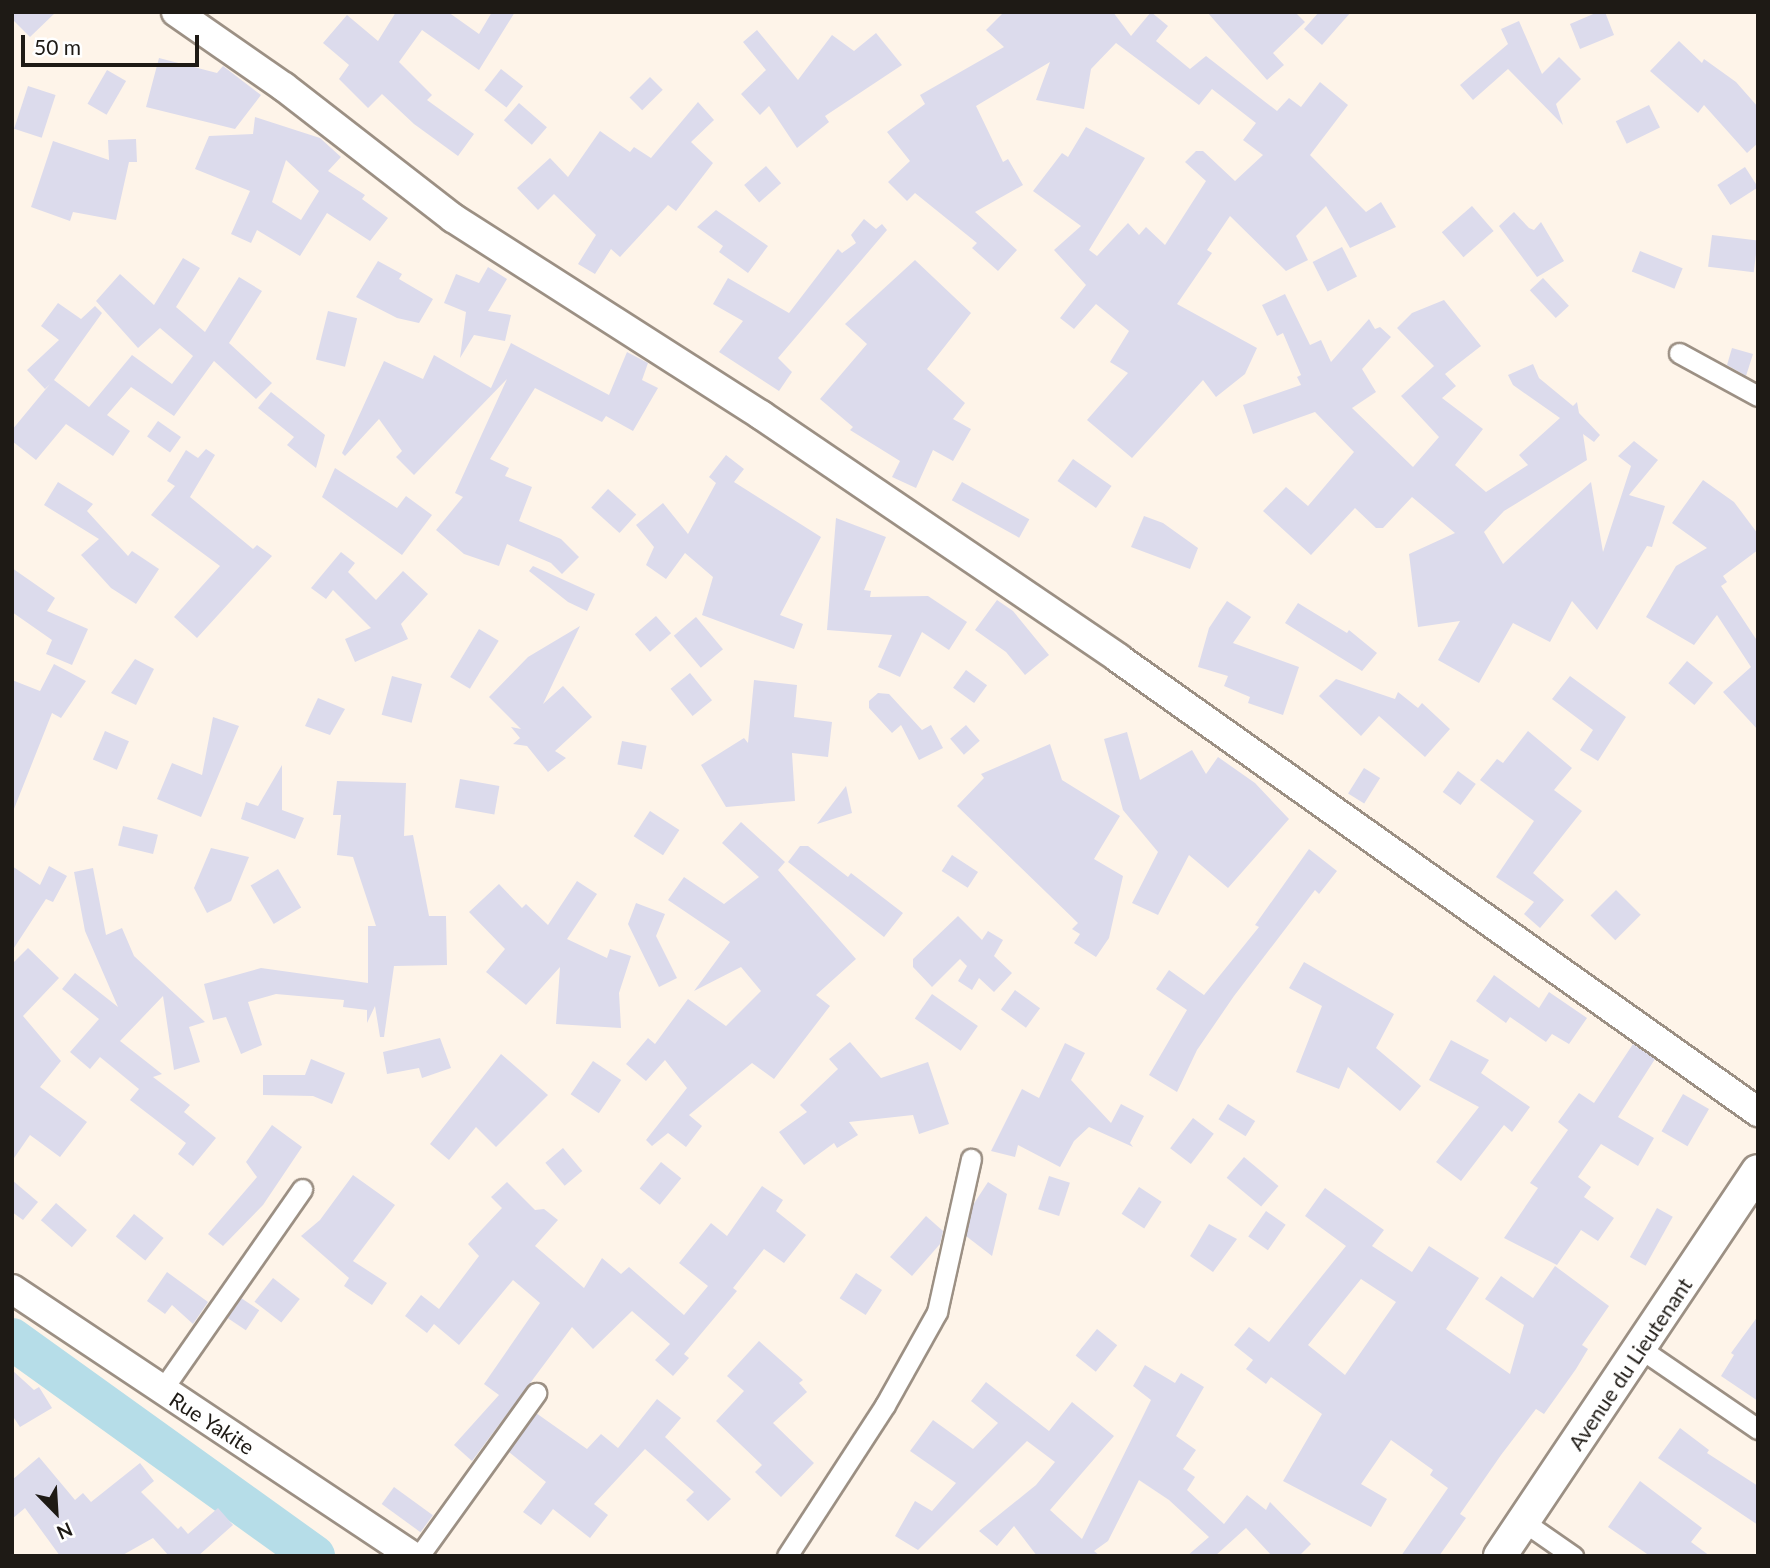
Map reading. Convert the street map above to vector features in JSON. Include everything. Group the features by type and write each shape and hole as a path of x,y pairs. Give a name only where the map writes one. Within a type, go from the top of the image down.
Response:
{"main road":[{"name":"Avenue du Lieutenant","path":"1500,1556 1758,1171"}],"street":[{"path":"176,12 284,87 453,218 761,415 1118,658 1758,1112"},
{"path":"1679,353 1758,396"},
{"path":"787,1556 886,1405 937,1312 971,1159"},
{"path":"162,1390 302,1189"},
{"name":"Rue Yakite","path":"12,1289 413,1556"},
{"path":"1641,1349 1758,1429"},
{"path":"419,1556 536,1393"},
{"path":"1524,1522 1573,1556"}],"building":[{"path":"12,12 56,12 30,37 12,19"},
{"path":"396,12 448,12 479,34 492,12 515,12 479,70 422,30 399,62 432,95 427,100 474,134 458,156 414,124 382,94 368,108 339,79 349,65 323,43 347,15 378,41"},
{"path":"1004,12 1113,12 1131,36 1151,12 1168,26 1156,41 1190,69 1206,56 1277,111 1289,98 1301,107 1320,82 1348,105 1310,155 1366,212 1381,202 1396,227 1350,248 1326,206 1296,236 1308,260 1286,271 1230,216 1207,250 1212,253 1177,304 1257,348 1245,374 1216,397 1203,380 1132,458 1087,420 1128,373 1110,362 1129,331 1096,304 1074,329 1060,318 1086,285 1054,250 1081,226 1033,191 1062,153 1068,157 1086,127 1145,158 1089,250 1097,256 1128,223 1139,235 1146,227 1165,245 1206,181 1185,162 1196,151 1203,151 1235,181 1263,155 1243,140 1256,123 1212,89 1199,105 1116,43 1091,69 1084,109 1036,100 1050,62 976,106 1003,162 1008,159 1023,185 975,212 1017,250 998,271 972,248 977,243 915,193 907,201 888,182 910,161 887,132 925,104 920,95 1004,47 986,30"},
{"path":"1207,12 1295,12 1305,22 1273,53 1284,65 1267,80"},
{"path":"1319,12 1351,12 1322,45 1304,29"},
{"path":"1598,12 1605,12 1614,35 1580,49 1570,24"},
{"path":"1519,21 1542,74 1559,57 1581,79 1556,104 1563,125 1508,69 1473,100 1460,85 1508,44 1501,29"},
{"path":"757,30 798,80 832,35 854,51 876,33 902,65 825,116 829,122 797,148 769,106 760,115 741,94 766,70 743,42"},
{"path":"1679,41 1702,63 1704,59 1736,82 1758,107 1758,143 1747,153 1704,105 1698,113 1650,71"},
{"path":"159,58 217,73 223,66 261,95 235,129 146,107"},
{"path":"501,69 523,86 506,108 484,90"},
{"path":"107,70 126,81 107,115 88,104"},
{"path":"650,77 663,90 642,110 629,98"},
{"path":"28,86 56,95 42,138 14,129"},
{"path":"698,102 714,120 691,142 713,163 676,211 668,205 620,257 611,249 595,274 578,264 596,235 554,194 538,210 517,188 550,158 568,177 600,131 630,152 634,147 651,158"},
{"path":"519,103 547,127 532,145 504,120"},
{"path":"1649,105 1660,127 1627,144 1616,121"},
{"path":"255,117 320,138 341,157 328,171 365,195 362,199 388,218 370,241 327,213 300,256 257,230 251,243 231,234 250,191 195,169 209,136 253,134","holes":["286,160 319,191 301,220 272,202"]},
{"path":"136,139 137,162 129,162 116,220 73,212 70,221 31,207 53,141 109,160 108,140"},
{"path":"766,166 781,183 759,202 744,185"},
{"path":"1745,167 1758,187 1730,205 1717,185"},
{"path":"1472,206 1494,231 1463,257 1442,232"},
{"path":"716,210 768,246 748,273 719,252 723,246 697,227"},
{"path":"1514,212 1534,230 1541,222 1564,261 1537,277 1499,226"},
{"path":"864,219 876,229 882,224 887,230 778,358 792,372 779,391 719,352 743,321 713,304 728,278 789,313 838,249 842,253 856,243 851,235"},
{"path":"1712,235 1758,241 1754,272 1708,267"},
{"path":"1342,247 1357,276 1328,291 1313,262"},
{"path":"1640,251 1683,268 1674,289 1632,271"},
{"path":"183,258 200,268 176,307 205,332 239,277 262,291 229,343 272,383 256,399 214,361 174,416 131,387 107,415 130,431 113,456 66,424 36,460 12,441 12,430 50,384 45,389 27,370 59,340 41,326 58,303 81,319 95,306 102,313 54,380 89,407 132,355 172,384 193,356 160,328 138,348 96,301 120,274 154,305"},
{"path":"915,260 971,313 927,369 965,403 953,419 971,429 953,461 933,450 916,488 892,477 900,461 850,430 853,427 820,399 867,344 845,324"},
{"path":"378,261 402,274 399,279 433,299 419,323 397,318 356,297"},
{"path":"488,267 507,279 488,311 511,315 505,341 474,335 460,358 466,312 444,303 456,274 479,283"},
{"path":"1543,278 1569,306 1556,318 1530,290"},
{"path":"1285,294 1310,345 1321,340 1331,362 1369,319 1375,329 1380,327 1391,337 1362,369 1376,392 1352,408 1413,467 1439,437 1401,396 1434,366 1397,328 1412,313 1444,300 1481,346 1445,374 1456,386 1442,398 1483,429 1455,465 1486,492 1528,465 1519,455 1560,418 1513,385 1508,375 1533,364 1539,378 1573,406 1577,402 1579,413 1600,435 1594,442 1583,434 1587,460 1504,511 1484,532 1503,564 1591,482 1603,552 1631,466 1618,456 1634,441 1658,460 1629,495 1665,506 1652,547 1647,546 1597,630 1572,601 1550,642 1513,623 1479,683 1438,660 1460,621 1418,627 1409,554 1455,533 1412,497 1383,528 1376,528 1355,508 1311,555 1263,511 1286,487 1308,506 1354,452 1315,412 1253,434 1243,405 1301,385 1297,377 1301,375 1283,333 1277,336 1262,305"},
{"path":"328,311 357,318 345,367 316,360"},
{"path":"511,343 609,395 627,352 648,363 642,380 658,388 633,431 606,416 602,422 535,388 490,459 509,468 505,476 532,487 519,521 561,539 579,557 562,574 551,563 507,544 499,566 464,554 436,530 463,497 455,493 507,379 414,475 396,457 402,451 379,419 345,456 342,453 384,361 423,379 434,355 491,388"},
{"path":"1732,348 1753,354 1746,376 1727,365"},
{"path":"271,392 325,435 316,468 287,445 294,437 258,408"},
{"path":"158,421 181,437 170,453 147,437"},
{"path":"206,449 215,455 190,497 253,549 257,545 272,556 197,638 174,617 220,566 151,515 175,486 167,481 186,450 198,458"},
{"path":"726,455 744,469 734,482 821,537 780,615 803,624 794,649 702,615 713,577 685,553 666,579 646,565 654,547 636,525 663,503 688,534 716,483 709,477"},
{"path":"1073,459 1112,486 1096,508 1058,481"},
{"path":"335,468 397,508 406,496 432,515 402,555 322,497"},
{"path":"1703,480 1734,502 1758,534 1758,550 1723,576 1727,582 1721,586 1758,642 1758,730 1723,692 1751,667 1717,615 1694,645 1646,617 1676,566 1707,548 1672,523"},
{"path":"58,482 93,504 87,511 128,556 132,551 159,569 136,604 111,588 81,555 99,539 44,505"},
{"path":"962,482 1029,519 1019,538 952,500"},
{"path":"608,489 636,514 620,533 591,508"},
{"path":"1144,516 1163,523 1198,548 1190,569 1131,547"},
{"path":"836,518 886,537 864,590 871,591 870,597 928,596 967,622 949,650 922,632 900,677 878,667 892,635 827,630"},
{"path":"341,552 355,563 348,572 376,600 403,571 428,594 401,624 408,639 355,662 345,639 371,628 333,590 326,599 311,588"},
{"path":"533,566 595,594 587,611 568,602 529,571"},
{"path":"12,568 55,598 47,611 88,629 72,665 46,654 52,640 12,612"},
{"path":"997,600 1013,611 1049,655 1025,675 1006,652 975,630"},
{"path":"1227,601 1251,617 1233,643 1299,667 1283,715 1248,703 1250,697 1224,686 1228,676 1198,667 1209,628"},
{"path":"1298,603 1347,633 1349,630 1377,653 1362,671 1285,623"},
{"path":"656,616 671,633 650,652 635,634"},
{"path":"696,617 723,649 701,668 674,636"},
{"path":"580,626 543,704 563,686 592,717 555,751 566,758 548,772 527,746 513,744 520,738 511,727 521,729 489,697 528,657"},
{"path":"479,629 499,641 470,689 450,677"},
{"path":"135,659 154,669 136,705 111,693"},
{"path":"1687,661 1713,683 1694,705 1668,683"},
{"path":"54,664 86,681 61,718 52,713 12,814 12,680 40,691"},
{"path":"966,670 987,685 974,703 953,688"},
{"path":"690,673 712,700 693,716 671,689"},
{"path":"392,676 422,684 412,723 382,715"},
{"path":"1570,676 1626,717 1598,761 1580,750 1593,730 1552,699"},
{"path":"1336,679 1395,699 1398,692 1418,708 1422,703 1450,729 1425,757 1379,716 1361,736 1319,696"},
{"path":"754,680 797,685 794,717 832,722 828,757 792,753 795,801 726,807 701,765 744,738 748,743"},
{"path":"878,693 889,694 922,730 931,725 943,748 919,760 901,725 892,733 869,708 869,701"},
{"path":"318,698 345,709 330,735 305,726"},
{"path":"213,717 239,726 201,817 157,799 172,763 202,775"},
{"path":"966,725 980,741 964,755 950,739"},
{"path":"105,731 129,741 117,770 93,760"},
{"path":"1528,731 1572,768 1554,790 1582,811 1533,873 1564,900 1540,928 1524,914 1534,902 1496,877 1534,821 1480,780 1497,759 1503,763"},
{"path":"1127,732 1140,780 1192,750 1206,774 1218,757 1255,783 1289,819 1228,888 1189,855 1158,915 1132,903 1158,852 1123,810 1104,739"},
{"path":"622,741 647,746 642,769 617,765"},
{"path":"1050,744 1062,780 1120,816 1094,859 1123,876 1109,938 1096,957 1074,943 1080,934 1072,929 1078,923 957,806 984,778 981,774"},
{"path":"282,765 282,810 304,818 295,839 241,819 246,802 258,806"},
{"path":"1364,768 1380,778 1364,804 1348,793"},
{"path":"1458,771 1476,784 1461,805 1443,792"},
{"path":"460,779 499,786 494,815 455,808"},
{"path":"337,781 406,783 404,836 413,835 429,916 446,916 447,965 394,966 384,1037 380,1037 375,1006 367,1023 367,1010 343,1007 344,1000 276,994 248,1002 262,1045 241,1054 226,1017 213,1020 204,984 261,968 368,983 368,926 376,926 353,857 337,855 341,815 333,815"},
{"path":"846,786 852,813 817,824"},
{"path":"650,811 679,830 663,855 634,836"},
{"path":"741,822 785,862 778,870 856,959 816,995 830,1006 774,1079 752,1063 689,1115 702,1126 686,1147 668,1133 652,1146 646,1140 687,1088 665,1060 646,1081 626,1064 648,1038 655,1044 688,999 726,1026 761,991 741,967 694,991 730,942 668,900 684,877 724,904 759,877 722,843"},
{"path":"123,826 158,835 153,854 118,845"},
{"path":"800,846 808,846 848,877 851,873 903,913 884,937 788,862"},
{"path":"211,848 249,857 231,901 207,913 194,888"},
{"path":"1309,849 1337,871 1319,894 1315,890 1234,996 1197,1050 1177,1092 1149,1075 1187,1010 1156,989 1169,970 1204,995 1259,927 1255,925"},
{"path":"952,855 978,872 968,888 942,871"},
{"path":"12,866 40,885 49,866 67,876 53,902 46,899 12,951"},
{"path":"93,868 106,935 122,928 134,956 205,1022 189,1027 200,1062 174,1070 163,996 120,1041 162,1074 153,1077 190,1105 184,1112 216,1138 193,1166 178,1154 186,1143 130,1100 139,1089 100,1057 90,1069 70,1052 99,1019 62,989 75,973 118,1007 85,931 74,872"},
{"path":"278,869 301,908 274,924 251,885"},
{"path":"577,881 597,894 567,939 607,958 610,949 631,956 619,993 621,1028 556,1024 560,967 526,1005 486,972 505,949 469,912 499,884 522,908 526,904 548,925"},
{"path":"1616,890 1641,915 1615,940 1591,915"},
{"path":"636,903 665,914 656,936 677,978 659,987 628,924"},
{"path":"958,916 982,940 988,931 1003,940 994,956 1012,973 994,992 979,978 972,990 958,981 967,966 960,959 932,987 913,967 913,959"},
{"path":"28,948 59,978 23,1016 61,1061 40,1087 87,1122 60,1157 30,1135 12,1161 12,964"},
{"path":"1304,962 1394,1014 1376,1048 1421,1086 1400,1111 1348,1067 1339,1089 1296,1072 1322,1006 1289,988"},
{"path":"1494,975 1539,1008 1549,992 1587,1018 1569,1044 1552,1034 1546,1042 1510,1017 1506,1023 1476,1001"},
{"path":"1015,990 1040,1008 1026,1028 1001,1009"},
{"path":"932,994 978,1026 961,1051 915,1019"},
{"path":"440,1038 451,1068 422,1078 419,1068 387,1074 383,1052"},
{"path":"1451,1040 1489,1060 1481,1073 1530,1107 1512,1132 1504,1125 1461,1181 1436,1162 1479,1107 1429,1080"},
{"path":"850,1042 881,1078 928,1062 949,1124 919,1134 913,1115 849,1122 858,1135 837,1148 834,1143 804,1165 779,1132 807,1112 800,1105 838,1069 829,1059"},
{"path":"1065,1043 1085,1053 1071,1080 1111,1123 1121,1104 1144,1116 1130,1143 1133,1147 1089,1127 1074,1141 1060,1167 1018,1145 1015,1157 991,1151 1022,1089 1039,1098"},
{"path":"1633,1044 1655,1059 1618,1117 1654,1138 1638,1166 1601,1144 1578,1177 1591,1187 1584,1197 1614,1218 1598,1241 1581,1230 1557,1265 1504,1238 1538,1188 1530,1183 1568,1130 1558,1122 1579,1093 1594,1103"},
{"path":"501,1054 548,1095 496,1147 476,1127 449,1160 430,1144"},
{"path":"311,1059 345,1073 332,1104 313,1096 263,1095 263,1075 305,1075"},
{"path":"593,1061 621,1080 599,1113 571,1094"},
{"path":"1683,1094 1709,1109 1687,1146 1662,1131"},
{"path":"1228,1104 1255,1121 1246,1136 1218,1119"},
{"path":"1193,1118 1214,1134 1191,1164 1170,1148"},
{"path":"272,1125 302,1147 263,1205 223,1246 208,1234 257,1177 246,1162"},
{"path":"563,1148 582,1171 565,1186 545,1163"},
{"path":"1244,1157 1278,1186 1261,1207 1227,1178"},
{"path":"661,1162 681,1178 660,1205 640,1188"},
{"path":"353,1175 395,1205 353,1261 387,1283 372,1305 344,1286 349,1278 301,1236 320,1220"},
{"path":"1049,1176 1070,1183 1059,1216 1038,1209"},
{"path":"12,1180 38,1202 23,1220 12,1212"},
{"path":"507,1182 535,1210 544,1209 558,1220 535,1246 584,1288 602,1258 621,1274 629,1267 684,1315 708,1286 679,1263 711,1223 727,1236 762,1186 783,1200 776,1211 806,1235 784,1263 764,1249 733,1288 737,1291 684,1354 689,1358 673,1376 655,1360 670,1344 632,1311 593,1349 572,1327 472,1461 454,1445 499,1395 484,1384 540,1303 513,1280 459,1345 434,1324 427,1333 405,1316 421,1295 439,1309 479,1256 468,1244 502,1208 491,1197"},
{"path":"988,1182 1007,1194 992,1256 966,1236 973,1205"},
{"path":"1139,1187 1162,1202 1144,1229 1122,1214"},
{"path":"1325,1188 1384,1230 1372,1246 1412,1272 1429,1246 1479,1278 1446,1329 1510,1374 1524,1325 1485,1299 1501,1276 1533,1298 1555,1266 1609,1306 1582,1345 1588,1349 1576,1369 1544,1414 1536,1409 1501,1455 1460,1514 1466,1518 1439,1556 1401,1556 1448,1488 1430,1475 1433,1470 1391,1440 1361,1484 1387,1499 1371,1527 1283,1481 1322,1414 1271,1377 1266,1384 1246,1369 1253,1360 1234,1345 1249,1327 1269,1342 1346,1246 1305,1216","holes":["1361,1279 1396,1302 1345,1375 1308,1345"]},
{"path":"56,1203 87,1230 72,1247 41,1220"},
{"path":"1657,1208 1673,1217 1646,1266 1630,1257"},
{"path":"1266,1211 1286,1225 1268,1250 1248,1236"},
{"path":"134,1214 164,1238 145,1260 116,1237"},
{"path":"926,1216 943,1231 940,1244 912,1276 890,1257"},
{"path":"1209,1224 1237,1239 1213,1272 1190,1256"},
{"path":"167,1272 208,1302 193,1324 172,1305 165,1314 147,1301"},
{"path":"856,1273 882,1290 866,1315 840,1298"},
{"path":"273,1278 300,1299 281,1323 255,1302"},
{"path":"241,1298 259,1310 246,1330 228,1318"},
{"path":"1758,1316 1758,1401 1721,1376 1734,1355 1731,1353"},
{"path":"1097,1329 1117,1345 1096,1372 1076,1355"},
{"path":"759,1341 803,1380 799,1383 807,1392 773,1423 814,1463 781,1497 755,1472 762,1465 716,1421 744,1391 727,1376"},
{"path":"1145,1365 1175,1383 1181,1373 1204,1387 1176,1436 1196,1450 1183,1469 1195,1477 1187,1490 1224,1524 1247,1495 1266,1510 1270,1502 1311,1544 1299,1556 1272,1556 1246,1528 1215,1556 1187,1556 1209,1537 1169,1500 1139,1480 1108,1541 1094,1551 1100,1556 1037,1556 1014,1526 997,1546 979,1531 1036,1485 1055,1462 1027,1441 918,1550 895,1536 915,1501 932,1511 956,1483 910,1451 933,1420 973,1449 998,1423 971,1401 986,1382 1049,1431 1072,1402 1114,1436 1050,1510 1082,1539 1151,1400 1133,1386"},
{"path":"12,1370 34,1390 39,1387 52,1408 20,1427 12,1415"},
{"path":"657,1399 681,1418 665,1437 731,1499 708,1521 686,1500 694,1492 645,1449 594,1504 608,1515 590,1538 553,1509 541,1525 523,1512 546,1482 509,1452 536,1413 587,1449 601,1434 618,1448"},
{"path":"1680,1428 1709,1450 1707,1453 1758,1486 1758,1525 1658,1458"},
{"path":"39,1457 75,1500 83,1493 91,1502 140,1463 154,1481 141,1492 178,1529 181,1526 188,1534 218,1508 233,1525 198,1556 169,1556 153,1538 121,1556 60,1556 25,1508 12,1519 12,1480"},
{"path":"1640,1481 1702,1528 1691,1542 1710,1556 1650,1556 1608,1527"},
{"path":"394,1487 433,1515 420,1532 382,1504"}],"waterway":[{"path":"12,1339 314,1556"}]}
